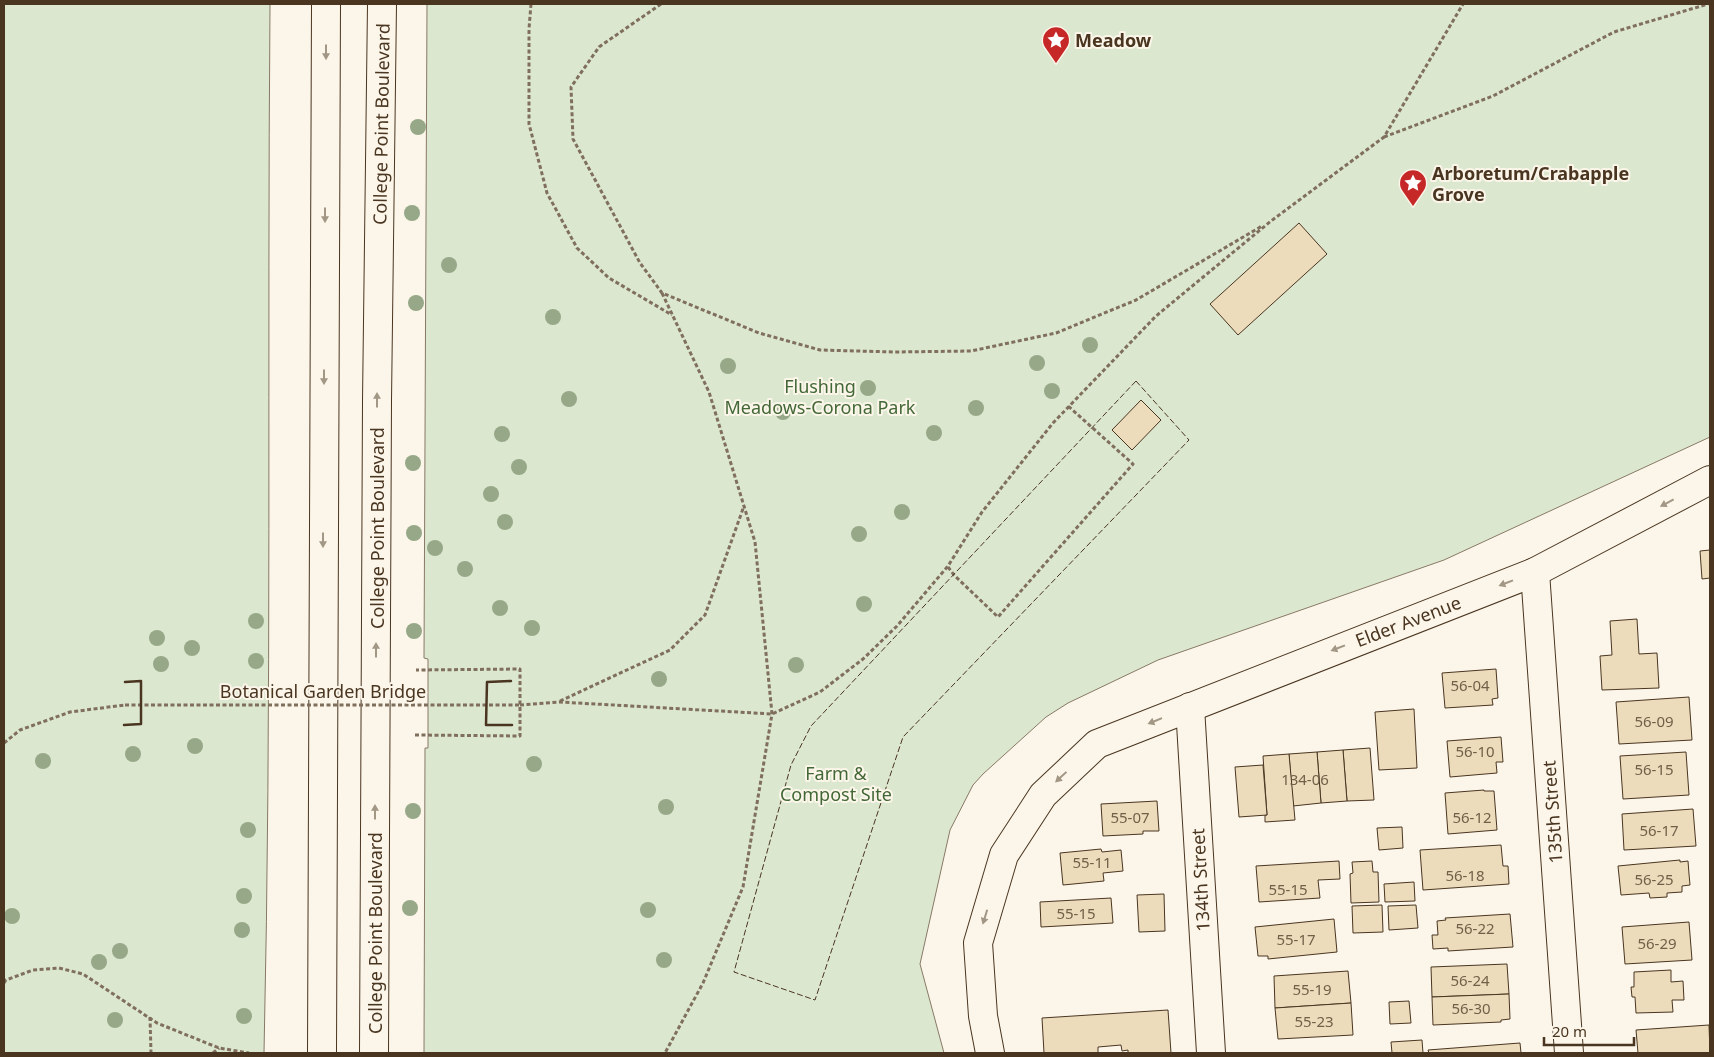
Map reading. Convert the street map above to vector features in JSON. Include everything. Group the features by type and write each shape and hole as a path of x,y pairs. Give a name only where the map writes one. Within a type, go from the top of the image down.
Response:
{"main road":[{"path":"322,1053 326,4"},
{"name":"College Point Boulevard","path":"374,1053 377,401 382,4"},
{"name":"Elder Avenue","path":"990,1053 982,1016 978,942 1004,855 1042,795 1097,744 1535,572 1710,480"},
{"name":"135th Street","path":"1535,572 1569,1053"},
{"name":"134th Street","path":"1190,706 1211,1053"}],"path":[{"path":"531,4 528,124 547,192 577,248 609,278 674,316"},
{"path":"661,4 599,46 571,86 573,139 640,263 662,293 709,392 755,542 772,714 743,887 703,983 665,1053"},
{"path":"1384,137 1463,4"},
{"path":"560,702 772,714 820,692 863,659 897,626 948,566 982,512 1068,406 1156,316 1271,221 1384,137 1493,96 1614,32 1708,4"},
{"path":"662,293 759,333 820,350 894,352 971,351 1056,333 1136,300 1271,221"},
{"path":"948,566 954,575 998,617 1133,464 1068,406"},
{"path":"560,702 670,650 705,615 744,506"},
{"path":"416,670 520,668 520,736 416,735"},
{"name":"Botanical Garden Bridge","path":"4,743 20,730 70,712 125,705 520,705 560,702"},
{"path":"4,983 6,980 33,970 58,968 83,974 157,1023 219,1048 249,1053"},
{"path":"150,1017 151,1053"},
{"path":"213,1053 219,1048"}],"green space":[{"path":"4,4 270,4 269,660 264,1053 4,1053"},
{"name":"Flushing Meadows-Corona Park","path":"427,4 1710,4 1710,437 1444,560 1158,660 1068,703 1046,717 973,785 950,830 920,964 944,1053 424,1053 425,748 428,748 428,659 424,658"}],"building":[{"path":"1299,223 1327,254 1238,335 1210,304"},
{"path":"1141,400 1161,420 1132,450 1112,430"},
{"path":"1710,550 1710,578 1702,579 1700,551"},
{"path":"1637,619 1639,654 1657,653 1659,688 1602,690 1600,656 1612,655 1610,621"},
{"path":"1496,669 1498,698 1492,699 1493,705 1445,708 1442,673"},
{"path":"1689,697 1692,740 1619,744 1616,702"},
{"path":"1414,709 1417,768 1379,770 1375,712"},
{"path":"1501,737 1503,762 1496,762 1497,773 1450,777 1447,741"},
{"path":"1370,748 1374,800 1347,801 1343,750"},
{"path":"1343,750 1347,801 1321,803 1317,752"},
{"path":"1317,752 1321,803 1293,806 1289,754"},
{"path":"1686,752 1689,795 1623,799 1620,756"},
{"path":"1289,754 1295,820 1265,822 1265,815 1267,815 1263,756"},
{"path":"1263,765 1267,815 1239,817 1235,767"},
{"path":"1494,791 1497,830 1448,834 1445,793"},
{"path":"1157,801 1159,831 1143,831 1143,834 1103,836 1101,804"},
{"path":"1693,809 1696,846 1624,850 1622,814"},
{"path":"1402,827 1403,848 1379,850 1377,828"},
{"path":"1501,845 1503,866 1508,866 1509,884 1423,890 1420,850"},
{"path":"1101,849 1102,852 1121,850 1123,871 1103,873 1104,881 1063,885 1060,853"},
{"path":"1680,860 1680,862 1688,861 1690,885 1682,886 1682,892 1667,893 1667,897 1650,898 1649,893 1621,895 1618,866"},
{"path":"1339,861 1340,879 1318,880 1320,898 1259,902 1256,866"},
{"path":"1372,861 1373,872 1378,872 1379,902 1351,903 1350,874 1353,873 1352,862"},
{"path":"1414,882 1415,901 1385,902 1384,884"},
{"path":"1164,894 1165,931 1139,932 1137,895"},
{"path":"1111,898 1113,923 1041,927 1040,902"},
{"path":"1382,905 1383,932 1353,933 1352,906"},
{"path":"1416,905 1418,928 1389,930 1388,906"},
{"path":"1510,914 1513,947 1448,951 1448,948 1433,949 1432,935 1438,935 1437,921 1446,920 1445,918"},
{"path":"1334,919 1337,952 1268,959 1268,956 1258,956 1255,927"},
{"path":"1689,922 1692,960 1625,964 1622,927"},
{"path":"1507,964 1509,994 1432,997 1431,967"},
{"path":"1671,970 1671,982 1683,981 1684,1000 1672,1000 1673,1012 1636,1013 1635,997 1632,997 1631,987 1634,987 1634,972"},
{"path":"1348,971 1351,1003 1275,1008 1274,976"},
{"path":"1509,994 1510,1019 1501,1020 1501,1022 1433,1025 1432,997"},
{"path":"1409,1001 1411,1023 1390,1024 1389,1002"},
{"path":"1351,1003 1353,1035 1278,1039 1275,1008"},
{"path":"1168,1010 1171,1053 1128,1053 1128,1050 1122,1051 1121,1045 1098,1047 1098,1053 1044,1053 1042,1018"},
{"path":"1709,1025 1710,1053 1638,1053 1636,1030"},
{"path":"1422,1040 1423,1053 1392,1053 1391,1042"},
{"path":"1520,1043 1521,1053 1429,1053 1428,1050"}],"fence":[{"path":"1136,381 1189,440 903,737 815,1000 734,972 791,765 811,726 1136,381"}],"wall":[{"path":"124,725 141,724 141,681 125,682"},
{"path":"511,681 487,682 486,725 512,725"}],"place":[{"name":"Meadow","path":"1056,64"},
{"name":"Arboretum/Crabapple Grove","path":"1413,207"}],"park label":[{"name":"Farm & Compost Site","path":"836,783"}]}
